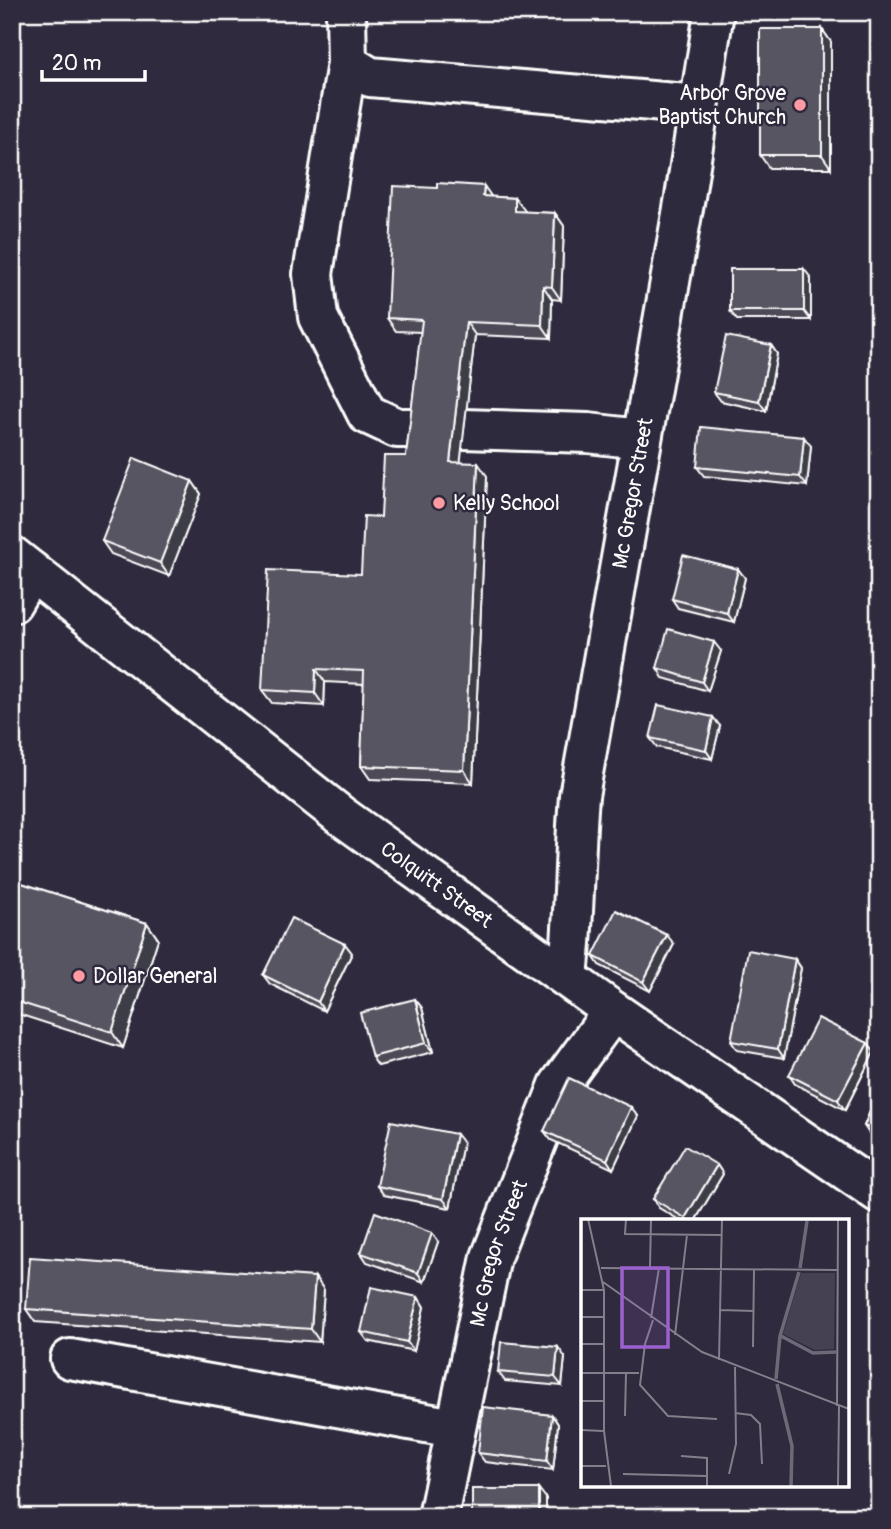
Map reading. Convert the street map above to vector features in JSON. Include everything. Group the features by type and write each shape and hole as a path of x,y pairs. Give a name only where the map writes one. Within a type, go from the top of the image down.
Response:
{"street":[{"path":"346,12 348,63 313,274 318,317 367,414 397,428 420,428"},
{"name":"Mc Gregor Street","path":"568,976 574,920 573,867 579,796 594,702 619,580 714,12"},
{"path":"348,63 370,77 699,106"},
{"path":"464,429 588,433 641,439"},
{"path":"12,603 21,563"},
{"name":"Colquitt Street","path":"21,563 340,815 568,976 613,1011 879,1193"},
{"name":"Mc Gregor Street","path":"438,1517 491,1257 559,1085 613,1011"},
{"path":"70,1359 454,1428"}],"building":[{"name":"Arbor Grove Baptist Church","path":"760,29 822,29 822,155 760,155"},
{"name":"Kelly School","path":"437,183 484,186 483,196 515,198 515,211 555,213 552,287 543,286 542,325 466,322 450,462 478,463 464,770 361,766 364,671 316,669 315,693 262,690 268,570 361,574 364,516 381,517 384,456 406,456 422,320 387,318 393,186 437,188"},
{"path":"730,269 804,269 804,311 730,311"},
{"path":"726,336 771,345 759,401 714,392"},
{"path":"701,427 804,437 800,477 697,467"},
{"path":"134,458 192,481 160,563 102,541"},
{"path":"683,555 738,569 727,613 672,599"},
{"path":"668,629 714,642 702,682 657,668"},
{"path":"658,705 713,717 706,750 650,738"},
{"name":"Dollar General","path":"12,880 147,923 112,1032 12,1000"},
{"path":"616,910 667,935 643,982 593,956"},
{"path":"291,918 345,944 318,1002 263,975"},
{"path":"748,950 795,959 778,1049 731,1041"},
{"path":"415,999 426,1043 372,1057 360,1013"},
{"path":"818,1018 868,1043 838,1100 789,1075"},
{"path":"569,1078 631,1107 607,1160 544,1131"},
{"path":"879,1090 879,1132 864,1126"},
{"path":"391,1121 456,1134 443,1199 377,1186"},
{"path":"685,1146 717,1165 685,1218 653,1199"},
{"path":"375,1212 432,1233 418,1273 361,1253"},
{"path":"30,1257 315,1277 311,1329 26,1309"},
{"path":"371,1287 418,1297 407,1342 361,1332"},
{"path":"501,1342 558,1347 555,1377 498,1372"},
{"path":"483,1407 552,1415 547,1461 478,1453"},
{"path":"472,1489 539,1489 539,1517 472,1517"}],"place":[{"name":"Arbor Grove Baptist Church","path":"800,105"},
{"name":"Kelly School","path":"439,503"},
{"name":"Dollar General","path":"79,976"}]}
